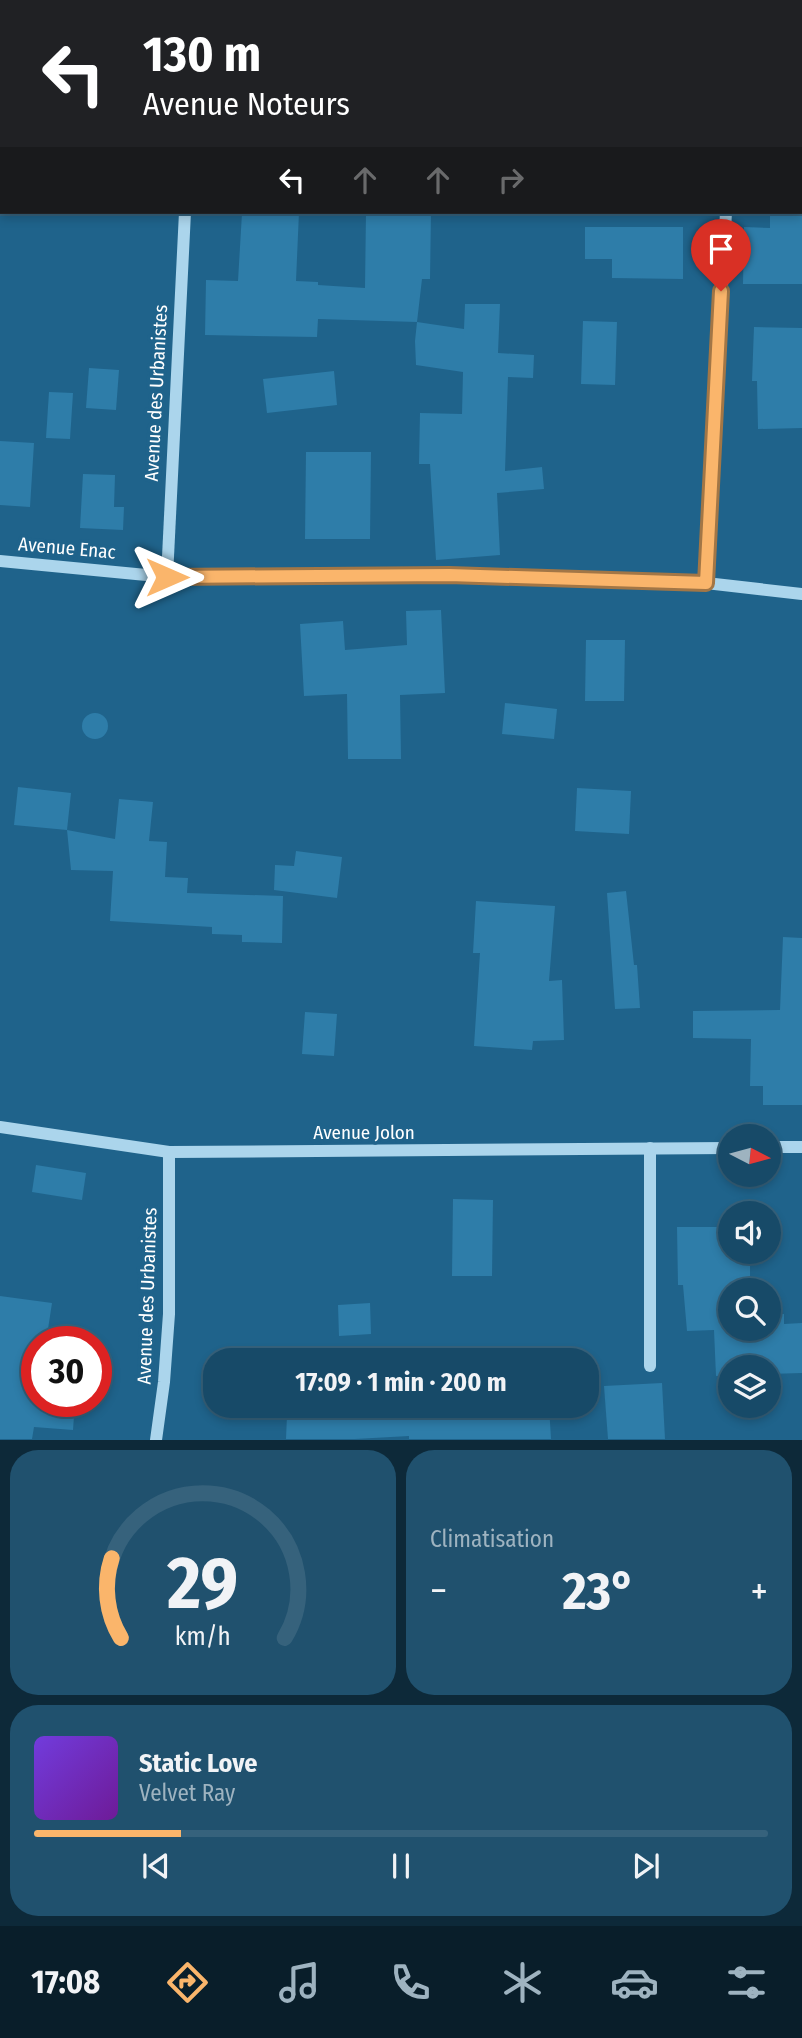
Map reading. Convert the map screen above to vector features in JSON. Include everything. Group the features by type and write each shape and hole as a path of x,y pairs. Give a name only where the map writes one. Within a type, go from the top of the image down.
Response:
{"street":[{"name":"Avenue des Urbanistes","path":"167,577 184,214"},
{"path":"706,583 726,214"},
{"name":"Avenue Enac","path":"0,561 167,577 449,575 706,583 802,594"},
{"name":"Avenue Jolon","path":"0,1127 169,1153 718,1148"},
{"path":"781,1147 802,1147"},
{"path":"650,1148 650,1366"},
{"name":"Avenue des Urbanistes","path":"156,1440 169,1314 169,1153"}],"building":[{"path":"242,214 299,214 296,281 365,288 366,214 431,214 430,279 422,279 417,322 318,319 317,337 205,335 206,280 238,281"},
{"path":"770,214 802,214 802,284 743,284 744,227 770,228"},
{"path":"585,227 683,227 683,279 612,278 612,259 585,259"},
{"path":"465,304 500,304 498,353 534,355 533,378 508,377 505,471 542,467 544,489 497,493 500,555 436,560 430,464 419,464 420,413 462,414 463,372 416,365 417,322 464,329"},
{"path":"583,321 617,322 615,385 581,384"},
{"path":"754,327 802,328 802,428 758,429 757,381 752,381"},
{"path":"89,368 119,370 116,410 86,408"},
{"path":"334,371 337,405 267,413 263,379"},
{"path":"49,392 73,393 70,439 46,438"},
{"path":"0,441 34,443 30,507 0,505"},
{"path":"306,452 371,452 370,539 305,539"},
{"path":"83,474 115,475 114,507 124,507 123,530 80,528"},
{"path":"441,610 445,693 400,695 401,759 348,759 347,694 304,696 300,624 343,621 345,650 407,645 406,611"},
{"path":"586,640 625,640 624,701 585,701"},
{"path":"505,703 557,709 554,739 502,734"},
{"path":"95,713 104,717 108,726 104,735 95,739 86,735 82,726 86,717"},
{"path":"18,787 71,793 67,830 14,825"},
{"path":"577,788 631,791 629,834 575,831"},
{"path":"119,799 153,802 149,841 167,842 165,877 188,878 187,893 283,896 282,943 242,942 242,935 212,934 212,927 110,921 113,871 71,870 67,830 115,839"},
{"path":"296,851 342,857 337,898 274,890 275,865 294,866"},
{"path":"626,891 634,965 637,965 640,1008 615,1009 607,893"},
{"path":"476,901 555,906 549,981 562,980 564,1040 533,1041 532,1050 474,1046 480,953 473,953"},
{"path":"783,937 802,938 802,1105 763,1105 763,1086 750,1086 751,1039 693,1038 693,1011 780,1010"},
{"path":"305,1012 337,1014 334,1056 302,1054"},
{"path":"36,1165 86,1173 82,1200 32,1192"},
{"path":"453,1199 493,1200 492,1276 452,1276"},
{"path":"677,1227 718,1227 718,1264 750,1264 750,1278 718,1278 718,1341 781,1341 781,1314 784,1314 784,1324 802,1323 802,1373 781,1374 781,1355 718,1355 716,1376 714,1330 687,1331 683,1285 678,1285"},
{"path":"0,1296 52,1303 48,1326 21,1326 21,1417 74,1417 73,1430 34,1427 32,1439 0,1439"},
{"path":"370,1303 371,1334 339,1336 338,1305"},
{"path":"662,1383 665,1439 608,1439 604,1386"},
{"path":"287,1418 550,1418 551,1439 409,1439 409,1436 286,1439"}],"route":[{"path":"167,577 449,575 706,583 721,291"}]}
